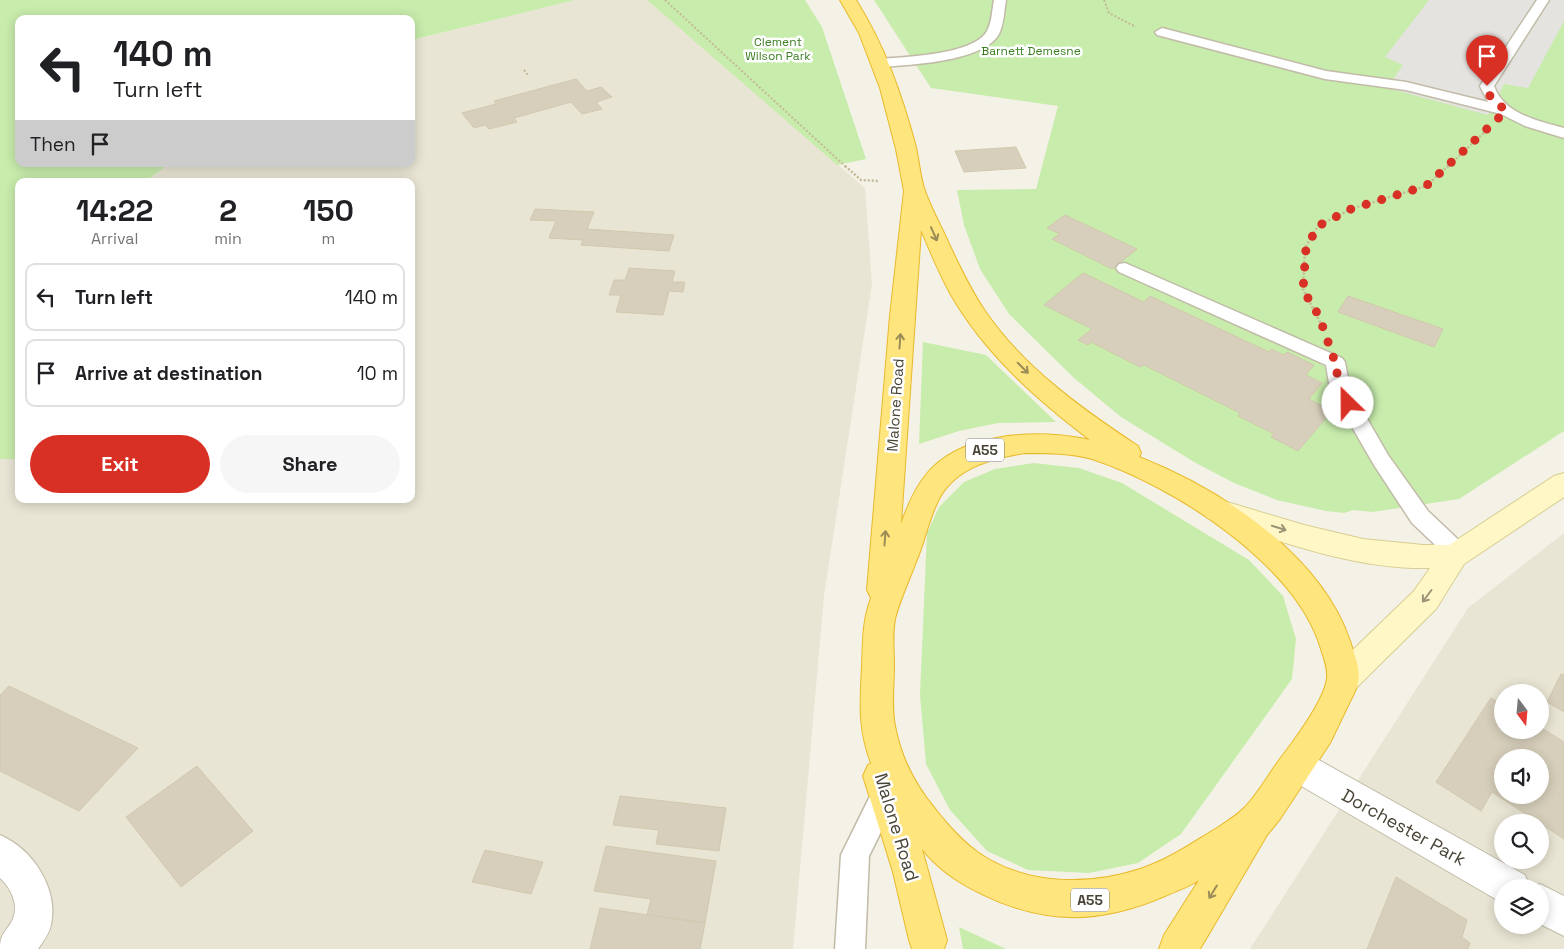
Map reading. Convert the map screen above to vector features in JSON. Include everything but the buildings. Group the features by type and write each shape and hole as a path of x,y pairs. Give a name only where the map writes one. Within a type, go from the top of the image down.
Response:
{"highway":[{"name":"Malone Road","path":"848,0 857,14 879,63 895,108 906,145 914,189 963,296 984,326 1028,373 1088,426 1186,491"},
{"name":"Malone Road","path":"879,622 902,316 914,189"},
{"name":"A55","path":"1178,949 1257,820 1326,723 1344,679 1337,643 1319,604 1290,570 1265,547 1216,509 1186,491 1102,453 1064,444 1025,443 996,447 971,455 946,472 928,492 879,622 876,712 884,750 899,788 924,828 947,851 978,874 1015,892 1056,900 1101,900 1146,887 1199,862 1257,820"},
{"name":"Malone Road","path":"876,712 878,767 885,795 911,872 928,945"},
{"name":"Malone Road","path":"924,828 928,945"}],"main road":[{"path":"1216,509 1341,547 1378,554 1426,558 1456,554 1503,525 1564,483"},
{"path":"1344,679 1425,600 1456,554"}],"street":[{"name":"Dorchester Park","path":"1296,765 1496,879"},
{"path":"0,853 19,871 33,895 32,925 15,949"},
{"path":"1549,908 1564,917"}],"lane":[{"path":"879,63 950,54 972,48 984,42 993,34 1000,0"},
{"path":"1506,111 1488,94 1487,86 1543,0"},
{"path":"1162,32 1325,75 1406,86 1506,111 1534,124 1564,133"},
{"path":"1124,268 1335,362 1340,389 1381,460 1420,517 1456,554"},
{"path":"850,949 855,855 885,795"}],"path":[{"path":"665,0 801,127 862,180 878,181"},
{"path":"1104,0 1109,13 1133,26 1162,32"},
{"path":"524,70 529,76"},
{"path":"1335,362 1319,316 1303,290 1306,248 1318,226 1351,209 1426,186 1506,111"}],"shaded area":[{"path":"575,0 647,0 865,188 872,284 824,596 793,949 0,949 0,459 15,459 15,503 415,503 415,178 150,178 165,167 415,167 415,39"},
{"path":"1429,0 1564,0 1564,21 1528,88 1504,84 1488,115 1387,88 1403,65 1385,57"},
{"path":"1564,533 1564,949 1250,949 1468,608"}],"green space":[{"path":"0,0 575,0 416,39 415,15 15,15 15,167 165,167 150,178 15,178 15,459 0,459"},
{"name":"Clement Wilson Park","path":"647,0 805,0 822,27 866,159 837,165"},
{"name":"Barnett Demesne","path":"874,0 1564,0 1564,431 1459,499 1373,512 1353,510 1344,513 1277,500 1234,483 1194,462 1121,417 1073,377 1009,314 980,269 964,225 957,190 1036,189 1058,106 931,88"},
{"path":"923,342 986,355 1056,422 998,423 959,431 919,444"},
{"path":"1034,463 1079,468 1122,483 1249,560 1283,596 1296,639 1292,679 1181,834 1138,863 1089,873 1028,870 987,851 950,810 926,764 920,695 927,533 939,507 964,482 995,469"},
{"path":"959,927 1006,949 963,949"}],"route":[{"path":"1348,403 1340,389 1335,362 1319,316 1303,290 1306,248 1318,226 1351,209 1426,186 1442,172 1506,111 1488,94 1487,86"}]}
